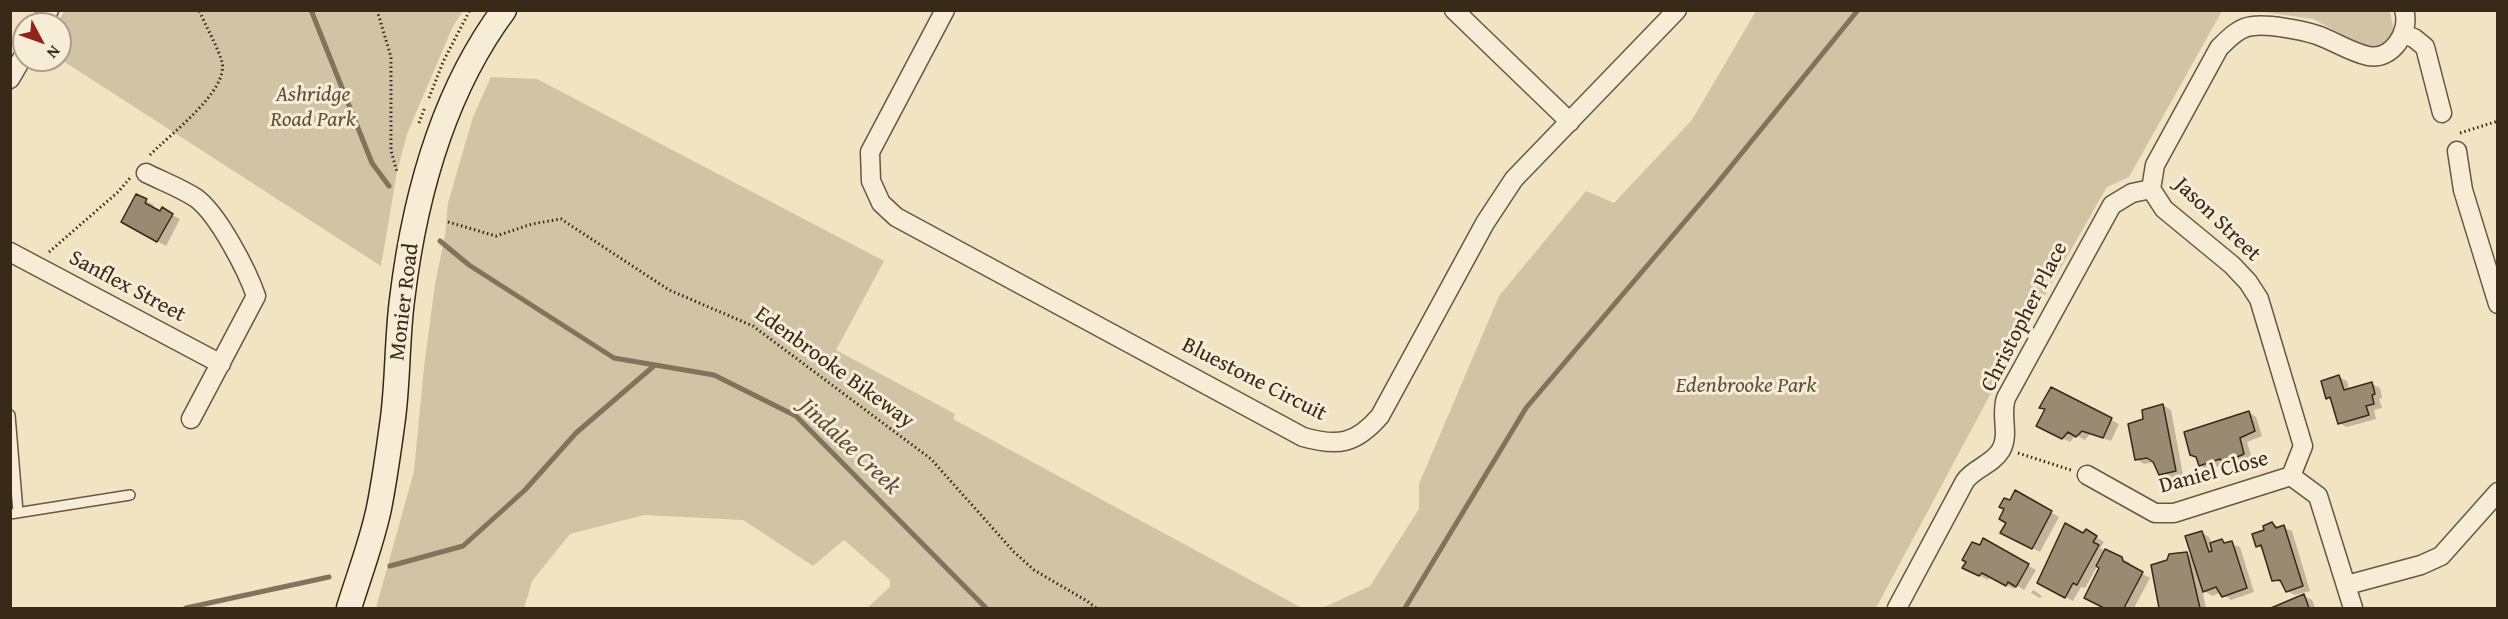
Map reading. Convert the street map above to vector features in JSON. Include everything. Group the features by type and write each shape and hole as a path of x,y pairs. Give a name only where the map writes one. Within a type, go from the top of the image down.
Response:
{"main road":[{"name":"Monier Road","path":"349,609 379,508 393,416 402,299 420,197 442,128 464,77 485,35 504,10"}],"street":[{"name":"Bluestone Circuit","path":"945,10 870,152 871,181 881,203 896,217 1303,437 1323,442 1346,442 1368,430 1380,416 1485,223 1514,179 1677,10"},
{"path":"1454,10 1570,122"},
{"path":"2404,10 2408,20 2403,34 2414,38 2425,47 2442,113"},
{"name":"Jason Street","path":"2291,476 2303,446 2259,299 2248,282 2232,265 2164,209 2151,189 2155,165 2219,48 2231,35 2252,26 2280,28 2316,35 2371,57 2383,54 2396,45 2403,34"},
{"path":"2457,152 2467,201 2498,304"},
{"path":"146,173 195,198 212,213 251,281 256,296 191,419"},
{"name":"Christopher Place","path":"2002,449 2005,436 2005,401 2112,205 2132,193 2151,189"},
{"name":"Sanflex Street","path":"10,252 221,364"},
{"path":"1897,609 1965,482 1974,471 1994,459 2002,449"},
{"name":"Daniel Close","path":"2087,475 2155,513 2174,513 2291,476"},
{"path":"2291,476 2318,496 2353,609"},
{"path":"2347,585 2421,565 2441,556 2498,492"}],"lane":[{"path":"10,415 14,513 130,495"}],"path":[{"path":"377,10 391,57 391,151 398,172"},
{"path":"2457,152 2455,134 2498,121"},
{"name":"Edenbrooke Bikeway","path":"447,222 496,236 532,224 561,219 669,290 753,326 931,459 1014,552 1034,570 1087,601 1096,609"},
{"path":"2002,449 2087,475"}],"green space":[{"name":"Ashridge Road Park","path":"65,10 463,11 453,26 407,134 397,172 381,266 72,67 72,12 64,12"},
{"name":"Edenbrooke Park","path":"1756,11 2222,11 2129,177 2107,187 2022,335 1876,608 1322,608 1370,586 1419,509 1419,484 1499,296 1586,191 1614,203 1692,120"},
{"path":"2257,11 2394,11 2390,12 2394,30 2386,42 2376,47 2360,44 2313,19"},
{"path":"491,77 537,79 884,261 836,350 955,414 953,419 1302,608 867,608 890,587 890,580 844,540 813,566 743,520 644,515 570,534 532,581 524,608 376,608 414,471 424,367 448,203 473,117"}],"building":[{"path":"136,194 147,199 145,203 160,211 162,207 173,214 157,242 121,222"},
{"path":"2339,375 2344,390 2372,382 2375,394 2372,395 2374,404 2366,406 2369,415 2338,424 2330,397 2326,399 2321,381"},
{"path":"2051,387 2112,418 2103,438 2082,431 2076,437 2068,432 2062,439 2036,426 2045,409 2039,408"},
{"path":"2163,404 2176,471 2159,475 2153,462 2147,458 2135,460 2128,424 2143,419 2142,410"},
{"path":"2249,411 2255,431 2240,438 2244,454 2223,463 2220,459 2199,466 2196,457 2190,455 2184,432"},
{"path":"2015,490 2052,511 2032,549 2000,533 2006,523 1999,519 2004,509 1999,507 2004,498 2010,500"},
{"path":"2272,522 2276,528 2284,525 2303,586 2286,592 2280,580 2272,581 2261,545 2256,547 2252,534 2264,530 2263,526"},
{"path":"2065,523 2083,533 2086,529 2097,536 2093,542 2099,545 2077,585 2073,583 2065,598 2037,583"},
{"path":"2202,531 2209,552 2212,551 2210,543 2222,539 2224,543 2232,541 2247,588 2222,597 2216,587 2203,592 2185,536"},
{"path":"1983,538 2029,564 2016,587 2008,582 2006,586 1982,573 1979,576 1962,568 1966,562 1962,560 1972,542 1980,545"},
{"path":"2105,549 2122,557 2123,561 2143,572 2124,608 2104,608 2084,598 2099,568 2096,566"},
{"path":"2187,552 2200,608 2159,608 2151,565 2167,560 2169,554"},
{"path":"2304,594 2309,608 2271,608"}],"waterway":[{"path":"311,10 372,163 389,186"},
{"path":"1405,608 1526,408 1715,186 1858,10"},
{"name":"Jindalee Creek","path":"440,241 469,265 614,358 714,375 796,416 986,608"},
{"path":"390,566 463,546 525,490 576,433 655,365"},
{"path":"186,608 329,577"}]}
